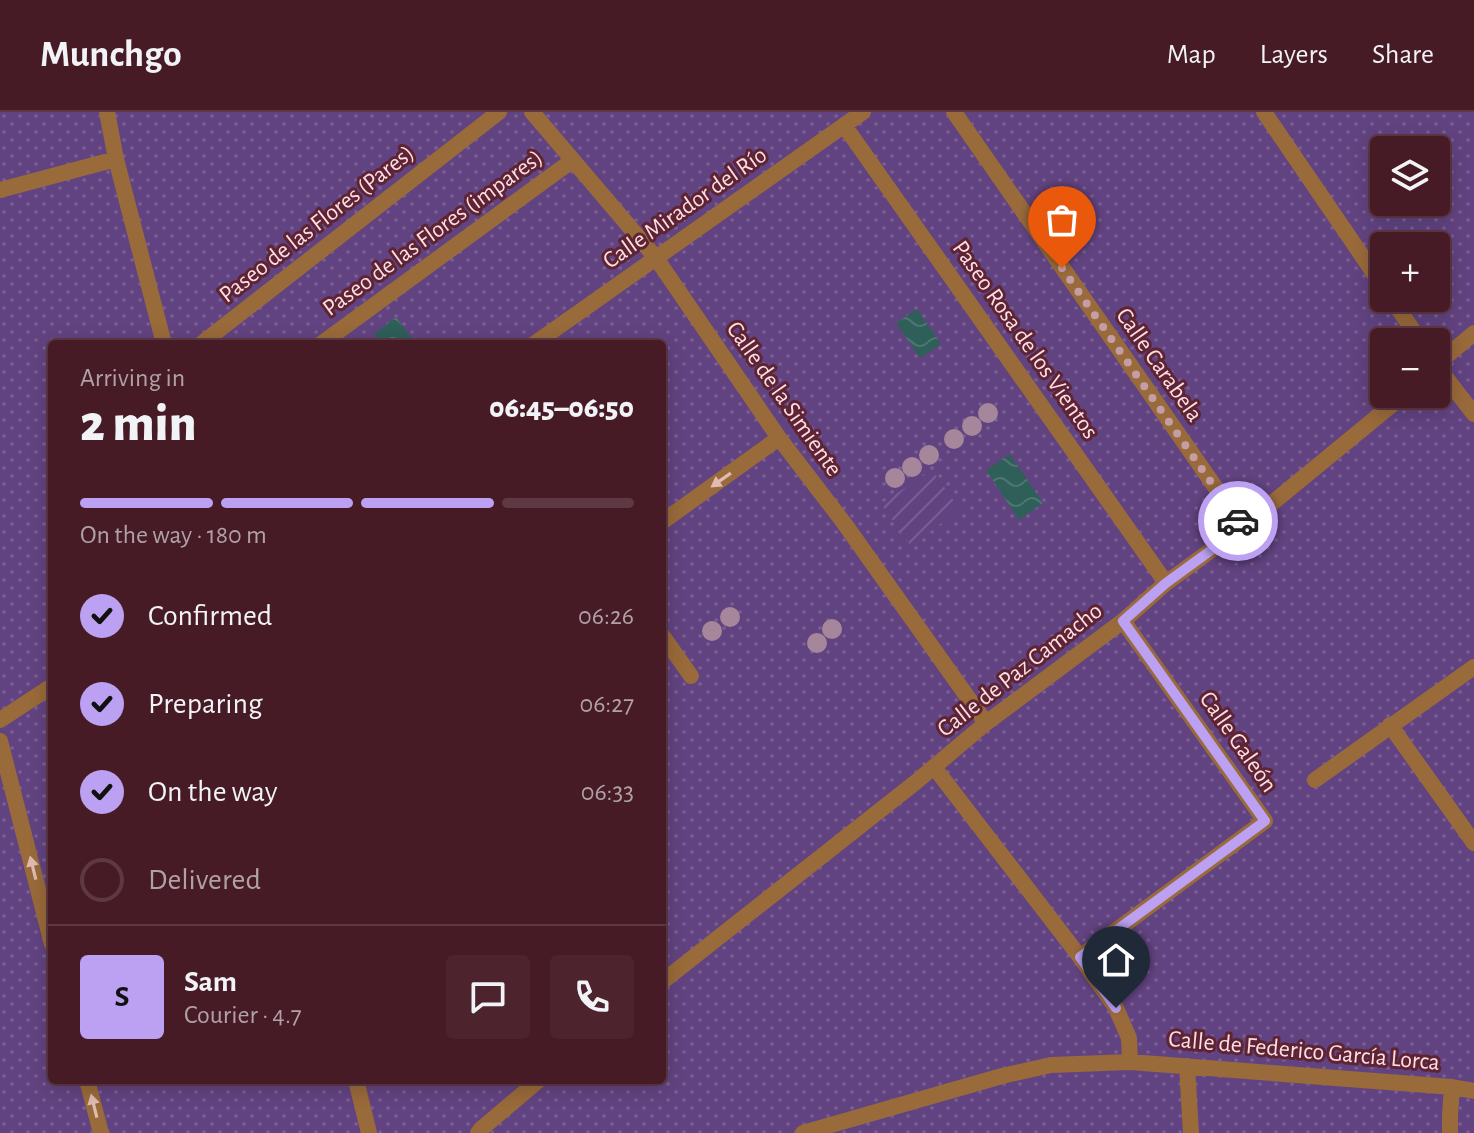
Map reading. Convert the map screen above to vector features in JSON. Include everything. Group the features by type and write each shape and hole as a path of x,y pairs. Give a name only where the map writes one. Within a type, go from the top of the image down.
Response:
{"street":[{"name":"Paseo de las Flores (Pares)","path":"206,340 499,112"},
{"name":"Calle de la Simiente","path":"532,112 656,258 779,438 844,523 986,723"},
{"name":"Calle Mirador del Río","path":"540,340 863,112"},
{"name":"Calle Carabela","path":"954,112 1243,527"},
{"path":"1264,112 1370,267"},
{"path":"107,114 163,340"},
{"name":"Paseo Rosa de los Vientos","path":"844,125 1166,583"},
{"path":"0,190 116,159"},
{"name":"Paseo de las Flores (impares)","path":"326,340 573,160"},
{"path":"1450,353 1474,333"},
{"path":"1450,383 1474,414"},
{"name":"Calle de Paz Camacho","path":"666,979 986,723 1243,527 1388,408"},
{"path":"666,519 779,438"},
{"name":"Calle Galeón","path":"1080,957 1265,821 1123,621"},
{"path":"666,641 691,676"},
{"path":"1315,780 1474,667"},
{"path":"0,720 48,689"},
{"path":"1390,725 1474,843"},
{"path":"0,741 48,928"},
{"path":"934,767 1116,1008 1129,1038 1130,1062"},
{"name":"Calle de Federico García Lorca","path":"803,1133 1051,1065 1130,1062 1474,1091"},
{"path":"1187,1066 1191,1133"},
{"path":"88,1084 101,1133"},
{"path":"357,1084 369,1133"},
{"path":"475,1132 534,1084"},
{"path":"1450,1133 1452,1087"}],"shaded area":[{"path":"0,112 1474,112 1474,1133 0,1133"},
{"path":"932,470 960,509 911,546 881,504"}],"water":[{"path":"917,309 941,344 920,358 896,323"},
{"path":"396,317 413,340 378,340 374,334"},
{"path":"1010,454 1043,503 1019,520 986,470"}],"way so far":[{"path":"1062,268 1238,521"}],"route":[{"path":"1116,1008 1080,957 1265,821 1123,621 1166,583 1243,527 1238,521"}]}
